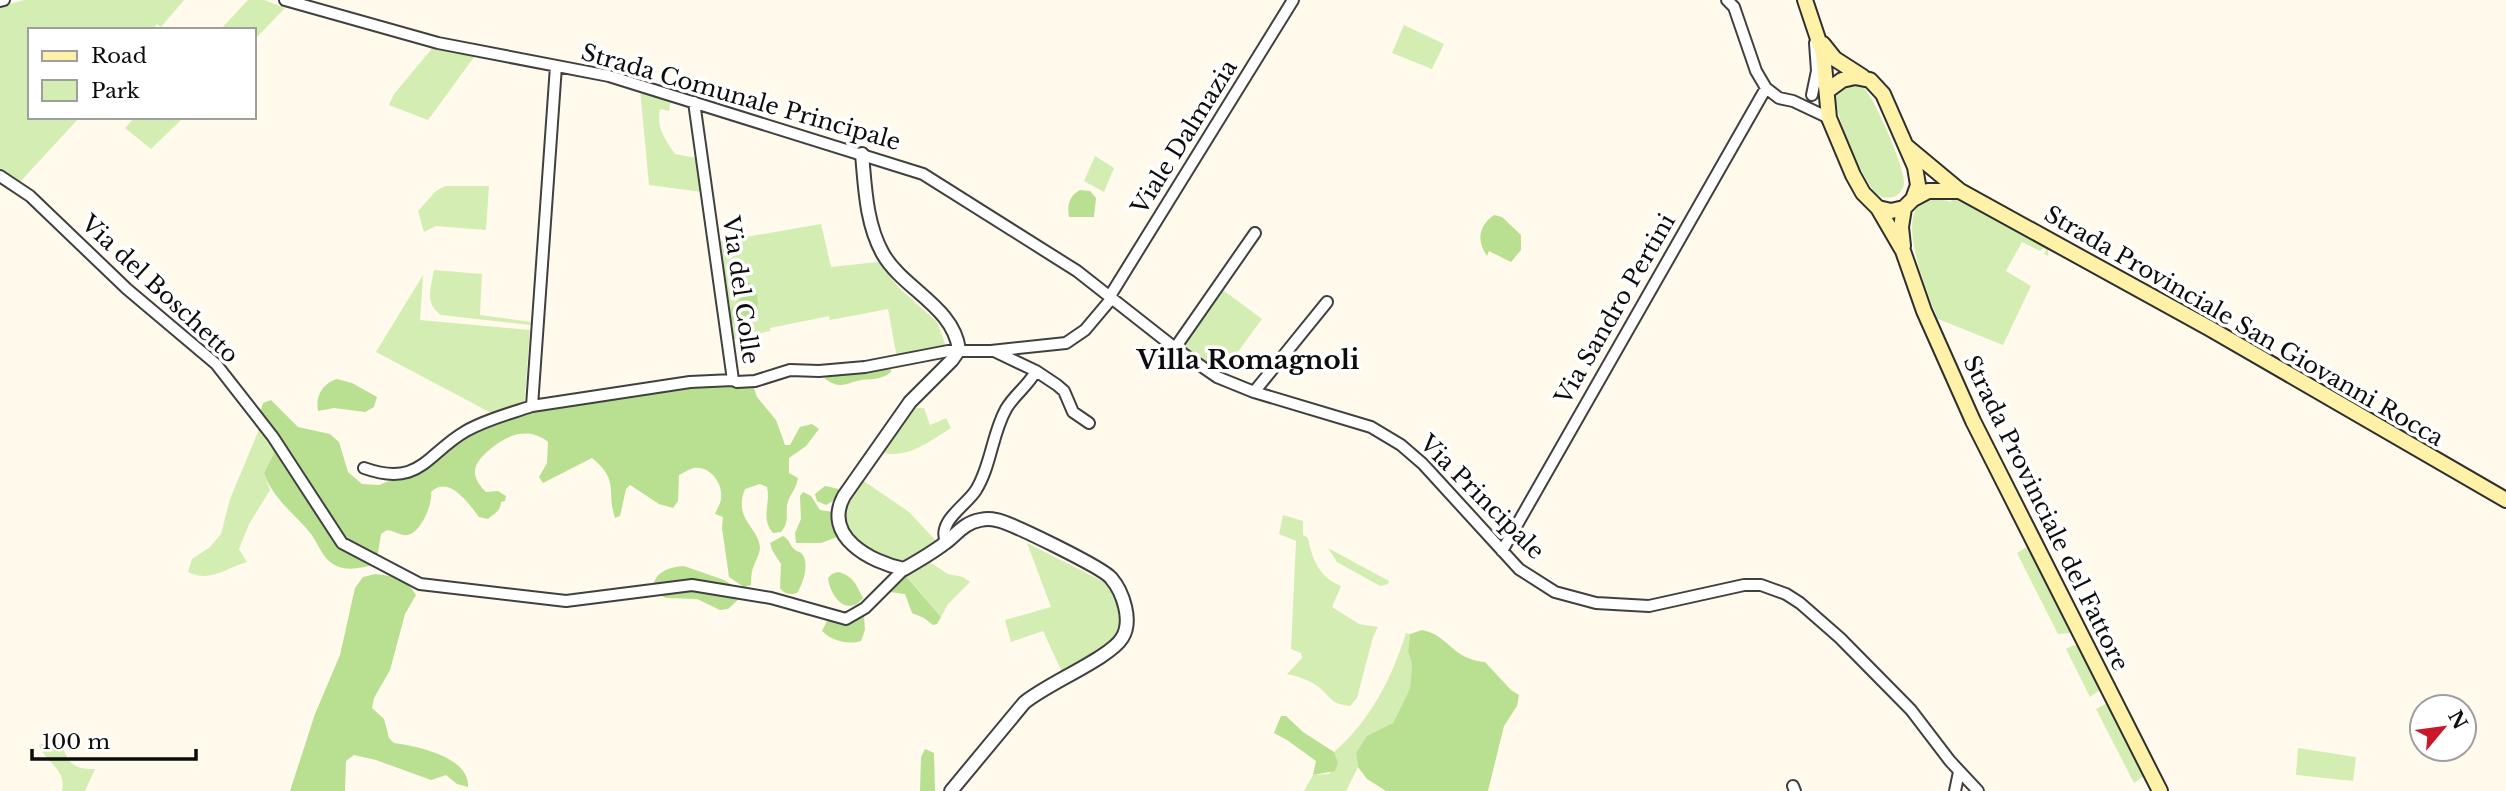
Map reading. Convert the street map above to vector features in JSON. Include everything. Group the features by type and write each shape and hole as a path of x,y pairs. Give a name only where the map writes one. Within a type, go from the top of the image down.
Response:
{"main road":[{"path":"1805,0 1819,40 1827,91 1842,80 1856,77 1870,80"},
{"path":"1819,40 1835,59 1870,80"},
{"name":"Strada Provinciale del Fattore","path":"1870,80 1883,94 1915,167 1918,185 1901,228 1903,251"},
{"name":"Strada Provinciale del Fattore","path":"1827,91 1829,118 1853,175 1863,193 1878,208 1903,251 1924,311 1973,421 2160,791"},
{"name":"Strada Provinciale San Giovanni Rocca","path":"1906,146 1960,191 2208,328 2506,500"},
{"path":"1878,208 1891,211 1909,204 1928,191 1960,191"}],"street":[{"name":"Strada Comunale Principale","path":"285,0 438,43 609,76 923,174 1017,231 1111,297"},
{"name":"Viale Dalmazia","path":"994,351 1066,343 1086,330 1111,297 1293,0"},
{"path":"1727,0 1734,7 1756,71 1766,88 1779,98 1793,100 1829,118"},
{"path":"1812,95 1817,71 1813,21"},
{"path":"533,406 556,66"},
{"name":"Via Sandro Pertini","path":"1502,551 1766,88"},
{"path":"1793,100 1827,91"},
{"name":"Via del Colle","path":"694,102 733,380 755,381 790,370 819,372 865,367 959,350 994,351"},
{"path":"862,154 868,216 883,254 910,285 941,314 956,334 959,350 910,402 837,508 837,519 849,541 867,556 904,569 946,542 962,527 979,520 995,519 1013,525 1109,575 1124,603 1126,619 1122,638 1100,657 1036,692 951,791"},
{"name":"Via del Boschetto","path":"0,176 30,196 127,289 216,364 273,437 342,543 420,584 566,601 692,585 771,598 846,619 865,608 904,569"},
{"path":"1175,348 1255,233"},
{"name":"Via Principale","path":"1111,297 1175,348 1217,377 1254,392 1371,427 1386,435 1423,464 1519,569 1537,583 1564,595 1596,603 1649,606 1744,584 1760,585 1786,594 1840,638 1912,710 1959,772 1978,791"},
{"path":"1254,392 1327,302"},
{"path":"994,351 1057,385 1064,391 1073,412 1089,423"},
{"path":"946,542 943,537 945,526 978,487 1007,407 1031,382 1036,372"},
{"path":"364,468 378,473 410,471 424,466 452,440 486,420 533,406 690,382 733,380"},
{"path":"1955,791 1959,772"}],"green space":[{"path":"24,0 184,0 161,27 157,24 154,28 28,28 28,119 78,119 19,183 0,171 0,7"},
{"path":"248,0 264,0 285,8 256,38 256,28 222,28"},
{"path":"1404,25 1444,44 1432,69 1392,53"},
{"path":"435,45 477,53 428,120 389,105 394,94"},
{"path":"1849,83 1864,88 1888,134 1903,175 1903,187 1896,196 1885,198 1876,193 1849,144 1836,101 1837,93"},
{"path":"640,89 671,100 669,111 660,109 660,128 675,154 697,158 702,192 649,185"},
{"path":"133,119 182,119 151,149 125,128"},
{"path":"1095,156 1114,168 1104,192 1084,181"},
{"path":"445,186 489,186 486,230 436,226 424,232 418,211 436,191"},
{"path":"1080,190 1090,191 1096,198 1094,217 1069,217 1070,201"},
{"path":"1953,197 1985,210 2048,247 2048,256 2044,254 2046,250 2043,248 2040,251 2022,242 2006,271 2031,286 2003,345 1938,319 1925,286 1913,242 1912,223 1917,208 1929,200 1951,202"},
{"path":"1494,215 1502,217 1521,235 1521,250 1511,262 1489,251 1487,256 1481,244 1482,229"},
{"path":"821,224 831,267 878,262 900,289 937,322 947,349 897,358 888,309 830,320 829,316 770,328 770,331 731,340 717,242"},
{"path":"434,270 482,274 480,315 531,322 531,325 441,315 431,300"},
{"path":"423,275 420,320 530,330 524,406 495,415 376,352"},
{"path":"748,282 757,297 756,314 743,323 728,324 726,314 742,297 745,283"},
{"path":"1223,290 1262,319 1221,375 1182,346"},
{"path":"890,366 891,372 883,377 845,385 824,378 834,374"},
{"path":"337,379 352,383 377,397 374,407 365,412 334,408 318,411 321,391"},
{"path":"752,382 757,397 776,420 785,445 790,445 800,427 812,424 819,429 806,446 789,458 789,473 798,478 788,501 786,522 781,532 773,533 767,522 767,487 760,484 745,489 742,508 760,547 751,585 744,587 729,577 723,517 715,514 721,500 718,481 700,468 679,475 678,501 673,508 659,504 630,485 626,489 620,516 615,518 609,480 601,466 592,458 543,483 539,477 547,463 548,442 533,434 517,434 495,445 476,466 475,476 486,492 498,491 506,496 505,501 501,502 496,512 488,519 479,517 458,493 445,486 438,487 431,492 428,510 413,533 405,535 387,530 381,534 378,553 372,565 350,569 339,567 326,558 311,534 273,491 264,473 274,453 259,416 263,403 271,400 298,427 330,434 339,442 348,472 362,484 379,485 405,475 498,414 644,391"},
{"path":"912,408 924,408 930,425 946,418 951,428 908,452 880,452"},
{"path":"259,422 269,437 274,453 264,473 270,490 249,524 239,549 247,562 211,575 188,572 192,559 210,547 221,534 230,499 258,432"},
{"path":"861,479 909,512 937,542 907,563 876,551 856,539 843,522 842,512 847,499"},
{"path":"825,486 839,489 833,501 826,505 817,501 815,494"},
{"path":"803,492 811,496 820,510 833,512 838,527 837,537 821,543 796,543 795,533 801,519 800,496"},
{"path":"1283,515 1303,521 1303,535 1308,538 1318,566 1327,578 1341,586 1332,607 1359,624 1378,627 1357,698 1350,706 1336,702 1309,681 1287,674 1302,658 1301,653 1291,649 1296,541 1279,534"},
{"path":"783,536 805,559 803,580 794,594 785,593 780,588 781,564 770,543"},
{"path":"1027,543 1110,585 1119,599 1121,623 1111,643 1092,657 1062,672 1043,631 1011,642 1005,620 1051,607"},
{"path":"2027,547 2070,633 2058,634 2017,553"},
{"path":"1328,548 1389,581 1388,584 1380,586 1337,562"},
{"path":"928,561 948,574 963,577 970,582 948,604 941,617 909,579 901,575"},
{"path":"684,566 724,580 739,589 740,598 728,609 720,610 697,599 666,598 655,593 657,576 666,570"},
{"path":"838,572 848,576 856,585 863,598 857,604 845,605 832,592 828,578"},
{"path":"375,574 399,579 416,595 405,614 390,670 374,698 372,708 384,719 389,738 394,743 428,750 452,761 461,768 468,787 457,784 446,775 431,780 354,755 346,761 345,791 290,791 315,714 340,655 355,588 363,577"},
{"path":"905,575 941,617 937,624 933,625 912,613 905,594 890,592 892,585"},
{"path":"864,616 865,630 861,641 840,641 822,631 828,619"},
{"path":"1422,630 1438,637 1457,652 1485,662 1519,695 1517,706 1504,726 1488,791 1386,791 1367,779 1358,767 1356,753 1367,736 1393,723 1404,701 1410,688 1410,634"},
{"path":"1406,633 1410,634 1410,688 1393,723 1367,737 1356,753 1358,767 1346,791 1304,791 1313,775 1329,774 1338,762 1334,752 1369,713 1387,682"},
{"path":"2074,645 2100,690 2090,697 2066,649"},
{"path":"2107,703 2144,776 2134,783 2096,709"},
{"path":"1281,716 1286,716 1303,732 1334,752 1338,762 1335,771 1313,775 1316,761 1274,733"},
{"path":"53,741 63,749 71,763 95,769 85,791 62,791 63,783 59,771 39,745"},
{"path":"2298,748 2356,757 2353,781 2296,775"},
{"path":"925,749 934,753 935,791 920,791 921,757"}],"district":[{"name":"Villa Romagnoli","path":"1248,360"}]}
